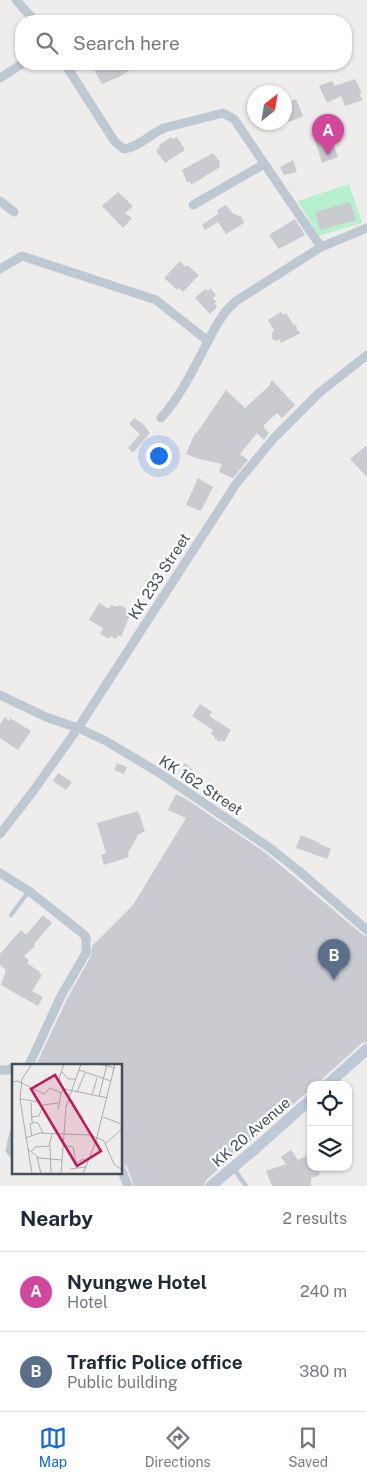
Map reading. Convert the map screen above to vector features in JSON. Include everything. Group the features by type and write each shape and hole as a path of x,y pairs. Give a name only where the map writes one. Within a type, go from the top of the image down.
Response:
{"main road":[{"path":"331,1081 367,1049"},
{"name":"KK 20 Avenue","path":"211,1186 307,1103"}],"street":[{"path":"16,0 30,15"},
{"path":"0,78 15,68"},
{"path":"69,70 115,142 124,149 130,148 164,128 223,113 234,119 321,247"},
{"path":"193,206 264,164"},
{"path":"0,201 14,212"},
{"path":"161,418 172,404 219,320 236,301 321,247 367,228"},
{"path":"0,269 22,256 156,300 208,341"},
{"name":"KK 233 Street","path":"0,834 78,728 236,484 274,438 319,392 367,355"},
{"name":"KK 162 Street","path":"0,694 46,717 78,728 106,741 161,774 244,829 299,871 367,930"},
{"path":"0,873 30,891 82,933 86,941 86,952 61,996 28,1064"},
{"path":"122,1171 128,1186"}],"lane":[{"path":"12,915 30,891"},
{"path":"233,1168 246,1186"}],"green space":[{"path":"349,184 362,223 319,236 298,201"}],"building":[{"path":"94,70 129,71 119,77 102,84"},
{"path":"355,79 362,93 359,94 363,100 345,106 341,96 327,103 319,86 332,81 335,86"},
{"path":"296,99 303,116 292,121 292,101"},
{"path":"330,134 338,157 322,163 315,140"},
{"path":"171,137 172,139 177,137 185,150 165,163 156,151 160,147 159,145"},
{"path":"213,153 220,162 220,167 191,185 190,182 187,182 182,170"},
{"path":"293,160 297,172 284,175 280,167"},
{"path":"118,192 133,206 125,213 132,218 123,228 102,206"},
{"path":"350,202 356,220 320,230 315,212"},
{"path":"226,205 232,213 242,217 244,223 226,234 218,222 205,230 202,225 218,214 217,210"},
{"path":"295,219 305,235 279,249 269,235"},
{"path":"180,261 185,267 187,265 199,275 183,292 179,288 177,290 164,278"},
{"path":"210,288 216,295 213,298 217,302 214,303 217,307 210,314 195,298 205,289 208,291"},
{"path":"281,312 283,315 286,313 301,333 281,343 279,339 276,341 272,338 274,331 268,320"},
{"path":"272,380 295,405 282,418 277,413 263,426 269,433 264,440 257,433 240,454 248,460 233,478 219,472 222,464 186,454 195,433 226,390 245,408 269,386"},
{"path":"134,418 143,424 150,433 133,453 128,448 140,434 129,424"},
{"path":"367,445 367,477 350,459"},
{"path":"198,478 213,487 201,511 186,505"},
{"path":"99,603 109,609 111,605 118,607 119,605 131,613 121,637 118,635 116,639 110,636 109,639 100,634 103,628 89,620"},
{"path":"200,704 212,712 209,716 231,730 224,742 214,738 215,736 211,734 213,730 192,716"},
{"path":"5,717 9,721 10,718 31,731 18,750 0,738 0,724"},
{"path":"117,763 127,767 124,774 114,770"},
{"path":"185,763 193,770 187,776 180,770"},
{"path":"58,773 72,782 66,790 53,781"},
{"path":"176,794 266,853 363,935 367,936 367,1042 362,1043 321,1081 307,1081 307,1093 206,1180 204,1186 134,1186 127,1167 122,1164 122,1064 36,1064 67,999 91,956 92,946 133,905 186,818 168,810"},
{"path":"138,811 145,831 138,835 128,853 129,857 104,865 101,855 106,853 97,823"},
{"path":"301,835 331,849 327,859 296,848"},
{"path":"43,915 52,923 34,944 35,946 24,956 29,960 27,963 42,975 32,991 43,997 38,1006 1,985 6,970 0,965 0,954 21,930 26,935"},
{"path":"291,1150 298,1160 307,1156 307,1171 318,1171 320,1175 311,1178 311,1186 272,1186 266,1171 286,1164 281,1157"}],"place":[{"name":"Nyungwe Hotel","path":"328,155"},
{"name":"Traffic Police office","path":"334,980"}]}
